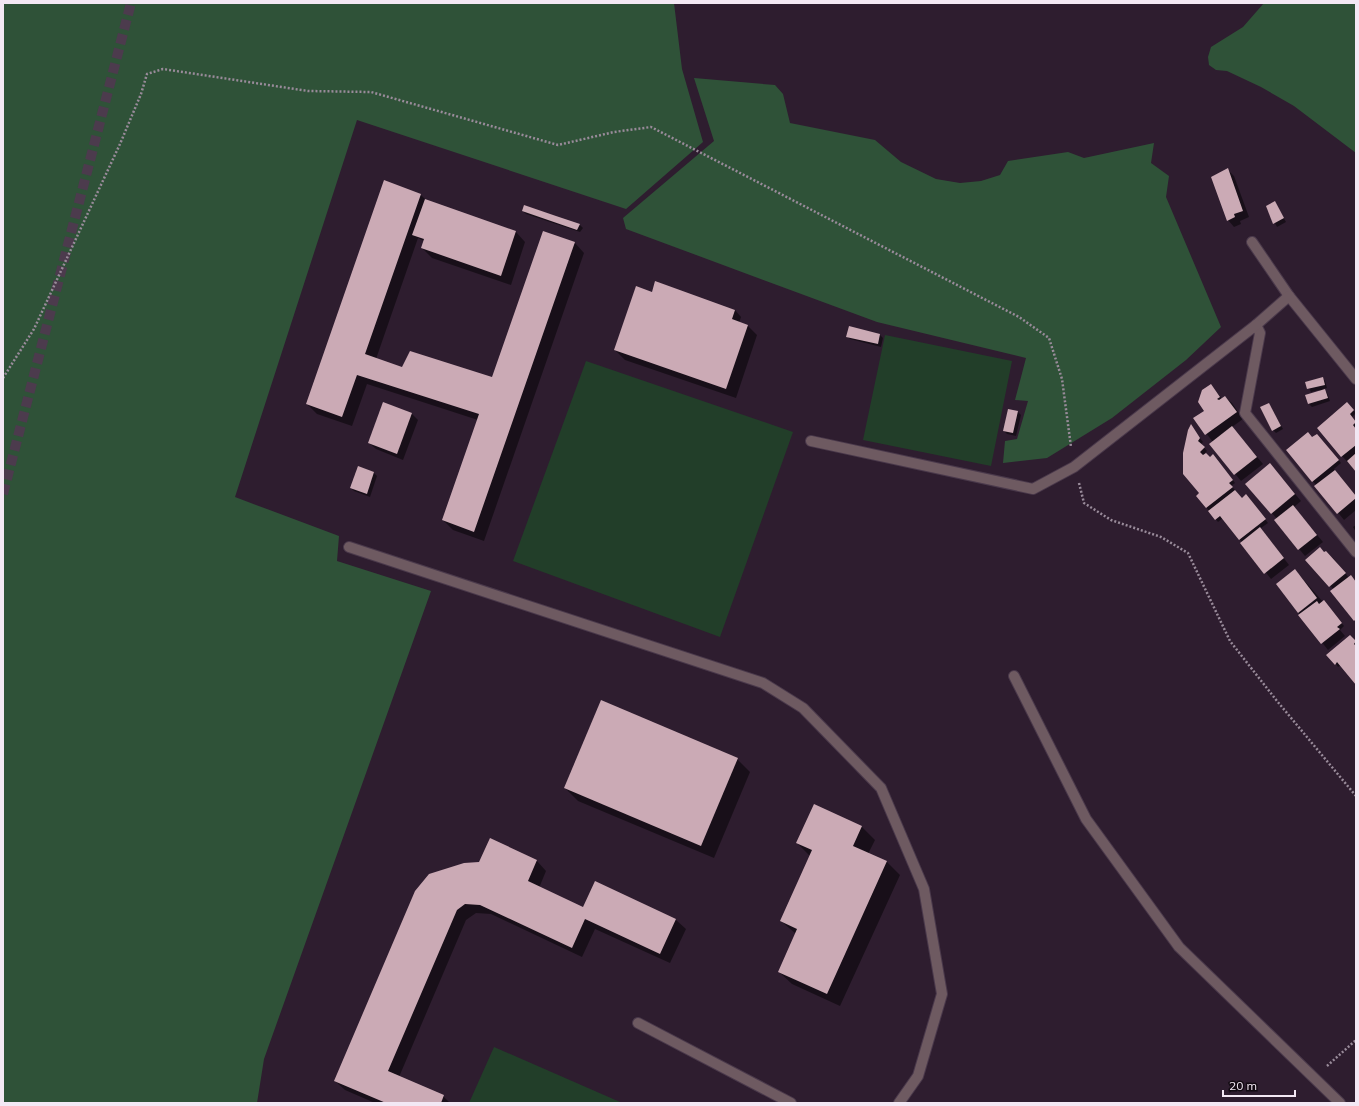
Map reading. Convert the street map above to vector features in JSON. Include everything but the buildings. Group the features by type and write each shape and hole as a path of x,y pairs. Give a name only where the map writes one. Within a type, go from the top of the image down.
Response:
{"street":[{"path":"1252,242 1289,296 1356,379"},
{"path":"811,441 1033,489 1074,467 1256,325 1289,296"},
{"path":"1256,325 1260,333 1245,412 1356,552"},
{"path":"349,547 763,683 803,708 881,788 924,889 942,994 918,1076 898,1103"},
{"path":"1014,676 1086,819 1179,947 1340,1103"},
{"path":"638,1023 791,1103"}],"path":[{"path":"3,378 34,329 120,144 141,94 147,74 163,69 308,91 371,92 558,145 614,132 651,127 1019,317 1049,338 1062,379 1074,467 1084,503 1111,520 1161,537 1188,552 1230,641 1277,701 1356,796"},
{"path":"1314,1078 1356,1040"}],"green space":[{"path":"3,3 674,3 682,69 703,142 626,209 357,120 235,497 339,536 337,561 431,591 264,1059 257,1103 3,1103"},
{"path":"1264,3 1356,3 1356,153 1294,106 1261,87 1227,71 1216,70 1209,65 1208,57 1211,47 1243,27"},
{"path":"694,78 775,85 783,94 790,123 875,140 901,162 936,179 960,183 981,181 1000,175 1008,161 1068,152 1084,158 1154,143 1151,163 1169,176 1166,197 1221,327 1186,360 1112,418 1047,458 1003,463 1005,441 1017,439 1028,401 1015,400 1026,358 877,322 626,229 623,218 714,141"},
{"path":"885,335 1012,361 991,466 863,440"},
{"path":"586,361 793,432 720,637 513,561"},
{"path":"494,1047 620,1102 620,1103 469,1103"}],"tunnel":[{"path":"3,494 131,3"}]}
